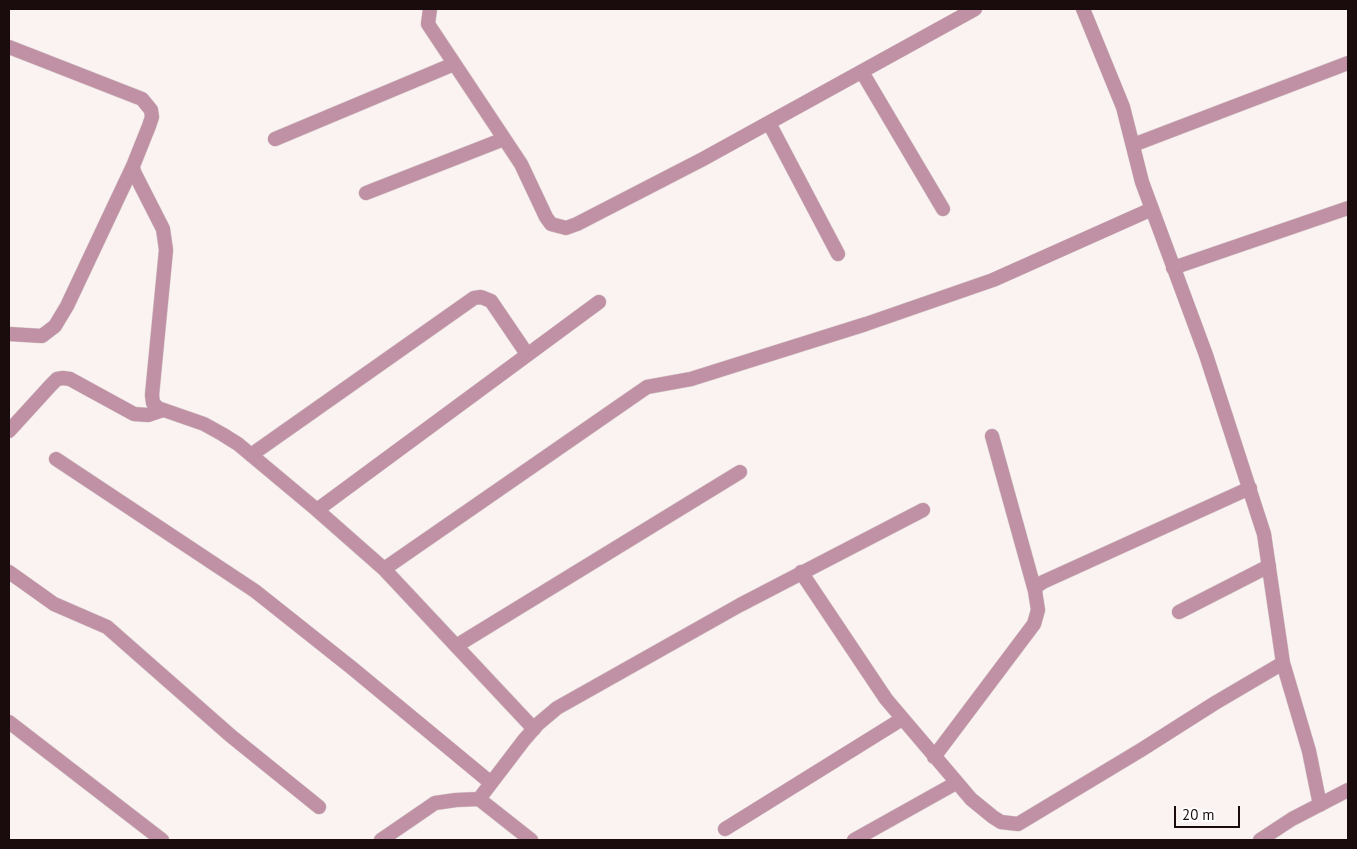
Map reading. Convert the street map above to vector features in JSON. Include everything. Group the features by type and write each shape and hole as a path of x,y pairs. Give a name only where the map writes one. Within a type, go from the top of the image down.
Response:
{"street":[{"path":"430,9 428,24 521,164 546,217 551,224 566,228 577,224 769,123 976,9"},
{"path":"1083,9 1123,107 1142,182 1206,355 1264,534 1283,663 1309,751 1320,805"},
{"path":"9,47 142,99 148,104 152,117 133,166 67,306 55,326 42,336 9,334"},
{"path":"1132,145 1348,63"},
{"path":"275,139 454,64"},
{"path":"862,72 943,209"},
{"path":"769,123 838,254"},
{"path":"366,193 504,139"},
{"path":"133,166 134,172 163,229 166,250 152,395 153,403 158,408 204,424 238,444 317,510 384,569 534,729"},
{"path":"1173,268 1348,208"},
{"path":"384,569 647,387 691,379 866,324 993,280 1152,209"},
{"path":"251,455 474,298 481,297 491,301 527,354"},
{"path":"317,510 599,302"},
{"path":"9,431 57,379 63,378 70,379 134,414 148,415 163,410"},
{"path":"934,758 1034,624 1038,610 1035,591 992,436"},
{"path":"56,459 255,591 492,783"},
{"path":"456,646 740,472"},
{"path":"1035,591 1042,582 1250,488"},
{"path":"479,799 534,729 558,708 801,572 923,510"},
{"path":"1179,612 1269,566"},
{"path":"9,572 54,604 107,627 231,736 319,807"},
{"path":"801,572 886,699 956,783 971,799 1001,822 1018,824 1283,663"},
{"path":"725,829 902,718"},
{"path":"9,722 162,840"},
{"path":"854,840 956,783"},
{"path":"1260,840 1292,819 1348,790"},
{"path":"381,840 434,803 479,799 531,840"}]}
